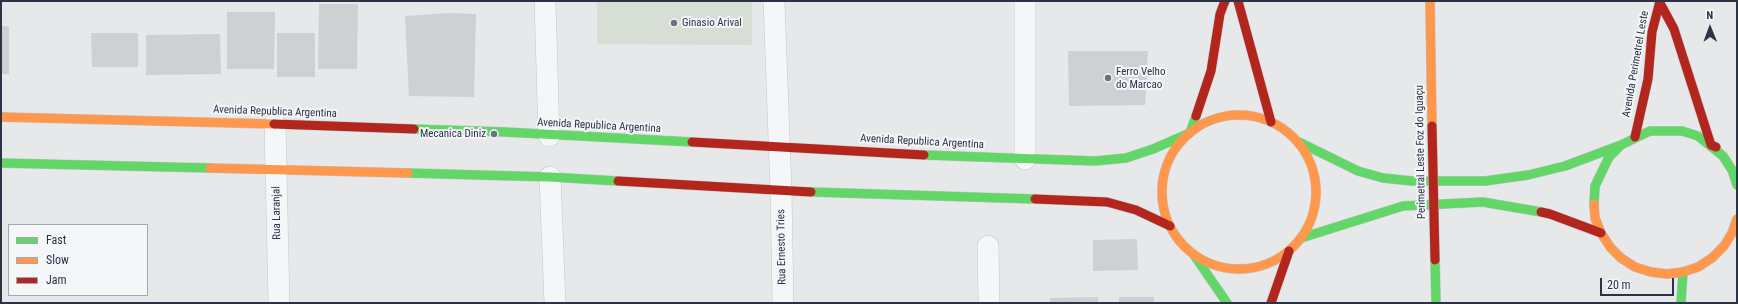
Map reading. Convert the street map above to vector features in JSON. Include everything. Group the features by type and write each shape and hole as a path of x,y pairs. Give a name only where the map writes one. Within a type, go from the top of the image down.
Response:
{"main road":[{"path":"1190,132 1211,71 1220,14 1225,1"},
{"path":"1238,1 1271,122"},
{"name":"Perimetral Leste Foz do Iguaçu","path":"1430,1 1436,303"},
{"name":"Avenida Perimetrel Leste","path":"1635,137 1648,80 1652,32 1660,2"},
{"name":"Avenida Perimetrel Leste","path":"1660,2 1674,29 1711,145"},
{"path":"1227,303 1192,253 1180,241 1170,226 1164,210 1162,193 1164,176 1169,160 1178,145 1190,132 1204,123 1221,117 1238,115 1255,116 1271,122 1286,131 1299,142 1358,170 1383,178 1412,181 1485,181 1528,175 1565,166 1621,146"},
{"name":"Avenida Republica Argentina","path":"1,117 505,132 549,136 779,148 1095,161 1126,158 1153,149 1190,132"},
{"path":"1731,250 1712,258 1698,267 1683,272 1662,274 1635,267 1621,258 1610,247 1601,233 1596,218 1594,202 1595,186 1609,157 1621,146 1635,137 1650,131 1666,130 1682,131 1698,136 1711,145 1723,156 1732,170 1737,185"},
{"path":"1192,253 1207,262 1224,267 1241,268 1258,266 1274,260 1289,251 1310,224 1315,207 1317,190 1314,173 1308,157 1299,142"},
{"path":"1711,145 1731,153"},
{"path":"1,163 550,177 781,191 968,196 1107,202 1136,210 1170,226"},
{"path":"1300,238 1403,206 1483,202 1550,214 1601,233"},
{"path":"1712,258 1724,246 1732,233 1737,219"},
{"path":"1271,303 1289,251"},
{"path":"1681,303 1683,272"}],"street":[{"path":"545,1 549,136"},
{"name":"Rua Ernesto Tries","path":"774,1 781,191 783,303"},
{"path":"1025,1 1025,159"},
{"name":"Rua Laranjal","path":"275,124 279,303"},
{"path":"550,177 555,303"},
{"path":"988,246 989,303"}],"shaded area":[{"name":"Ginasio Arival","path":"597,1 752,1 752,45 597,44"}],"building":[{"path":"319,4 358,4 357,69 318,69"},
{"path":"227,12 275,12 274,69 227,69"},
{"path":"448,13 476,14 474,97 409,96 405,16"},
{"path":"1,26 9,26 9,74 1,74"},
{"path":"91,33 138,33 138,67 92,67"},
{"path":"277,33 315,33 315,77 277,77"},
{"path":"220,34 221,74 146,75 146,35"},
{"name":"Ferro Velho do Marcao","path":"1068,51 1148,51 1145,105 1069,106"},
{"path":"1137,239 1138,270 1093,271 1093,240"},
{"path":"1098,297 1098,303 1050,303 1050,298"},
{"path":"1119,297 1154,297 1154,303 1119,303"}],"traffic: fast":[{"path":"924,155 1095,161 1126,158 1153,149 1190,133 1196,116"},
{"path":"414,129 505,132 692,142"},
{"path":"1594,204 1595,186 1609,157 1621,145 1650,131 1682,131 1698,136 1723,156 1732,170 1737,185"},
{"path":"1299,142 1358,171 1383,178 1412,181 1485,181 1528,175 1565,166 1621,145"},
{"path":"1,163 210,168"},
{"path":"408,173 550,177 618,181"},
{"path":"811,192 1035,199"},
{"path":"1301,238 1403,206 1483,202 1541,212"},
{"path":"1194,255 1227,303"},
{"path":"1435,260 1436,303"},
{"path":"1681,303 1683,272"}],"traffic: slow":[{"path":"1430,1 1432,126"},
{"path":"1239,115 1254,117 1275,124 1282,128 1298,143 1303,149 1310,163 1316,192 1314,207 1307,228 1303,235 1288,251 1282,256 1268,263 1239,269 1224,267 1203,260 1196,256 1180,241 1175,235 1168,221 1162,192 1164,177 1171,156 1175,149 1190,133 1196,128 1210,121 1239,115"},
{"path":"1,117 274,124"},
{"path":"210,168 408,173"},
{"path":"1594,204 1595,218 1601,233 1610,247 1621,258 1635,267 1651,272 1667,274 1683,272 1698,267 1712,258 1724,246 1732,233 1737,219"}],"traffic: jam":[{"path":"1196,116 1211,71 1220,14 1225,1"},
{"path":"1238,1 1271,122"},
{"path":"1635,137 1648,79 1652,32 1660,1"},
{"path":"1660,3 1674,29 1711,145 1716,147"},
{"path":"274,124 414,129"},
{"path":"1432,126 1435,260"},
{"path":"692,142 924,155"},
{"path":"618,181 811,192"},
{"path":"1035,199 1107,202 1136,210 1170,226"},
{"path":"1541,212 1601,233"},
{"path":"1271,303 1289,251"}],"place":[{"name":"Ginasio Arival","path":"674,23"},
{"name":"Ferro Velho do Marcao","path":"1108,78"},
{"name":"Mecanica Diniz","path":"494,134"}]}
